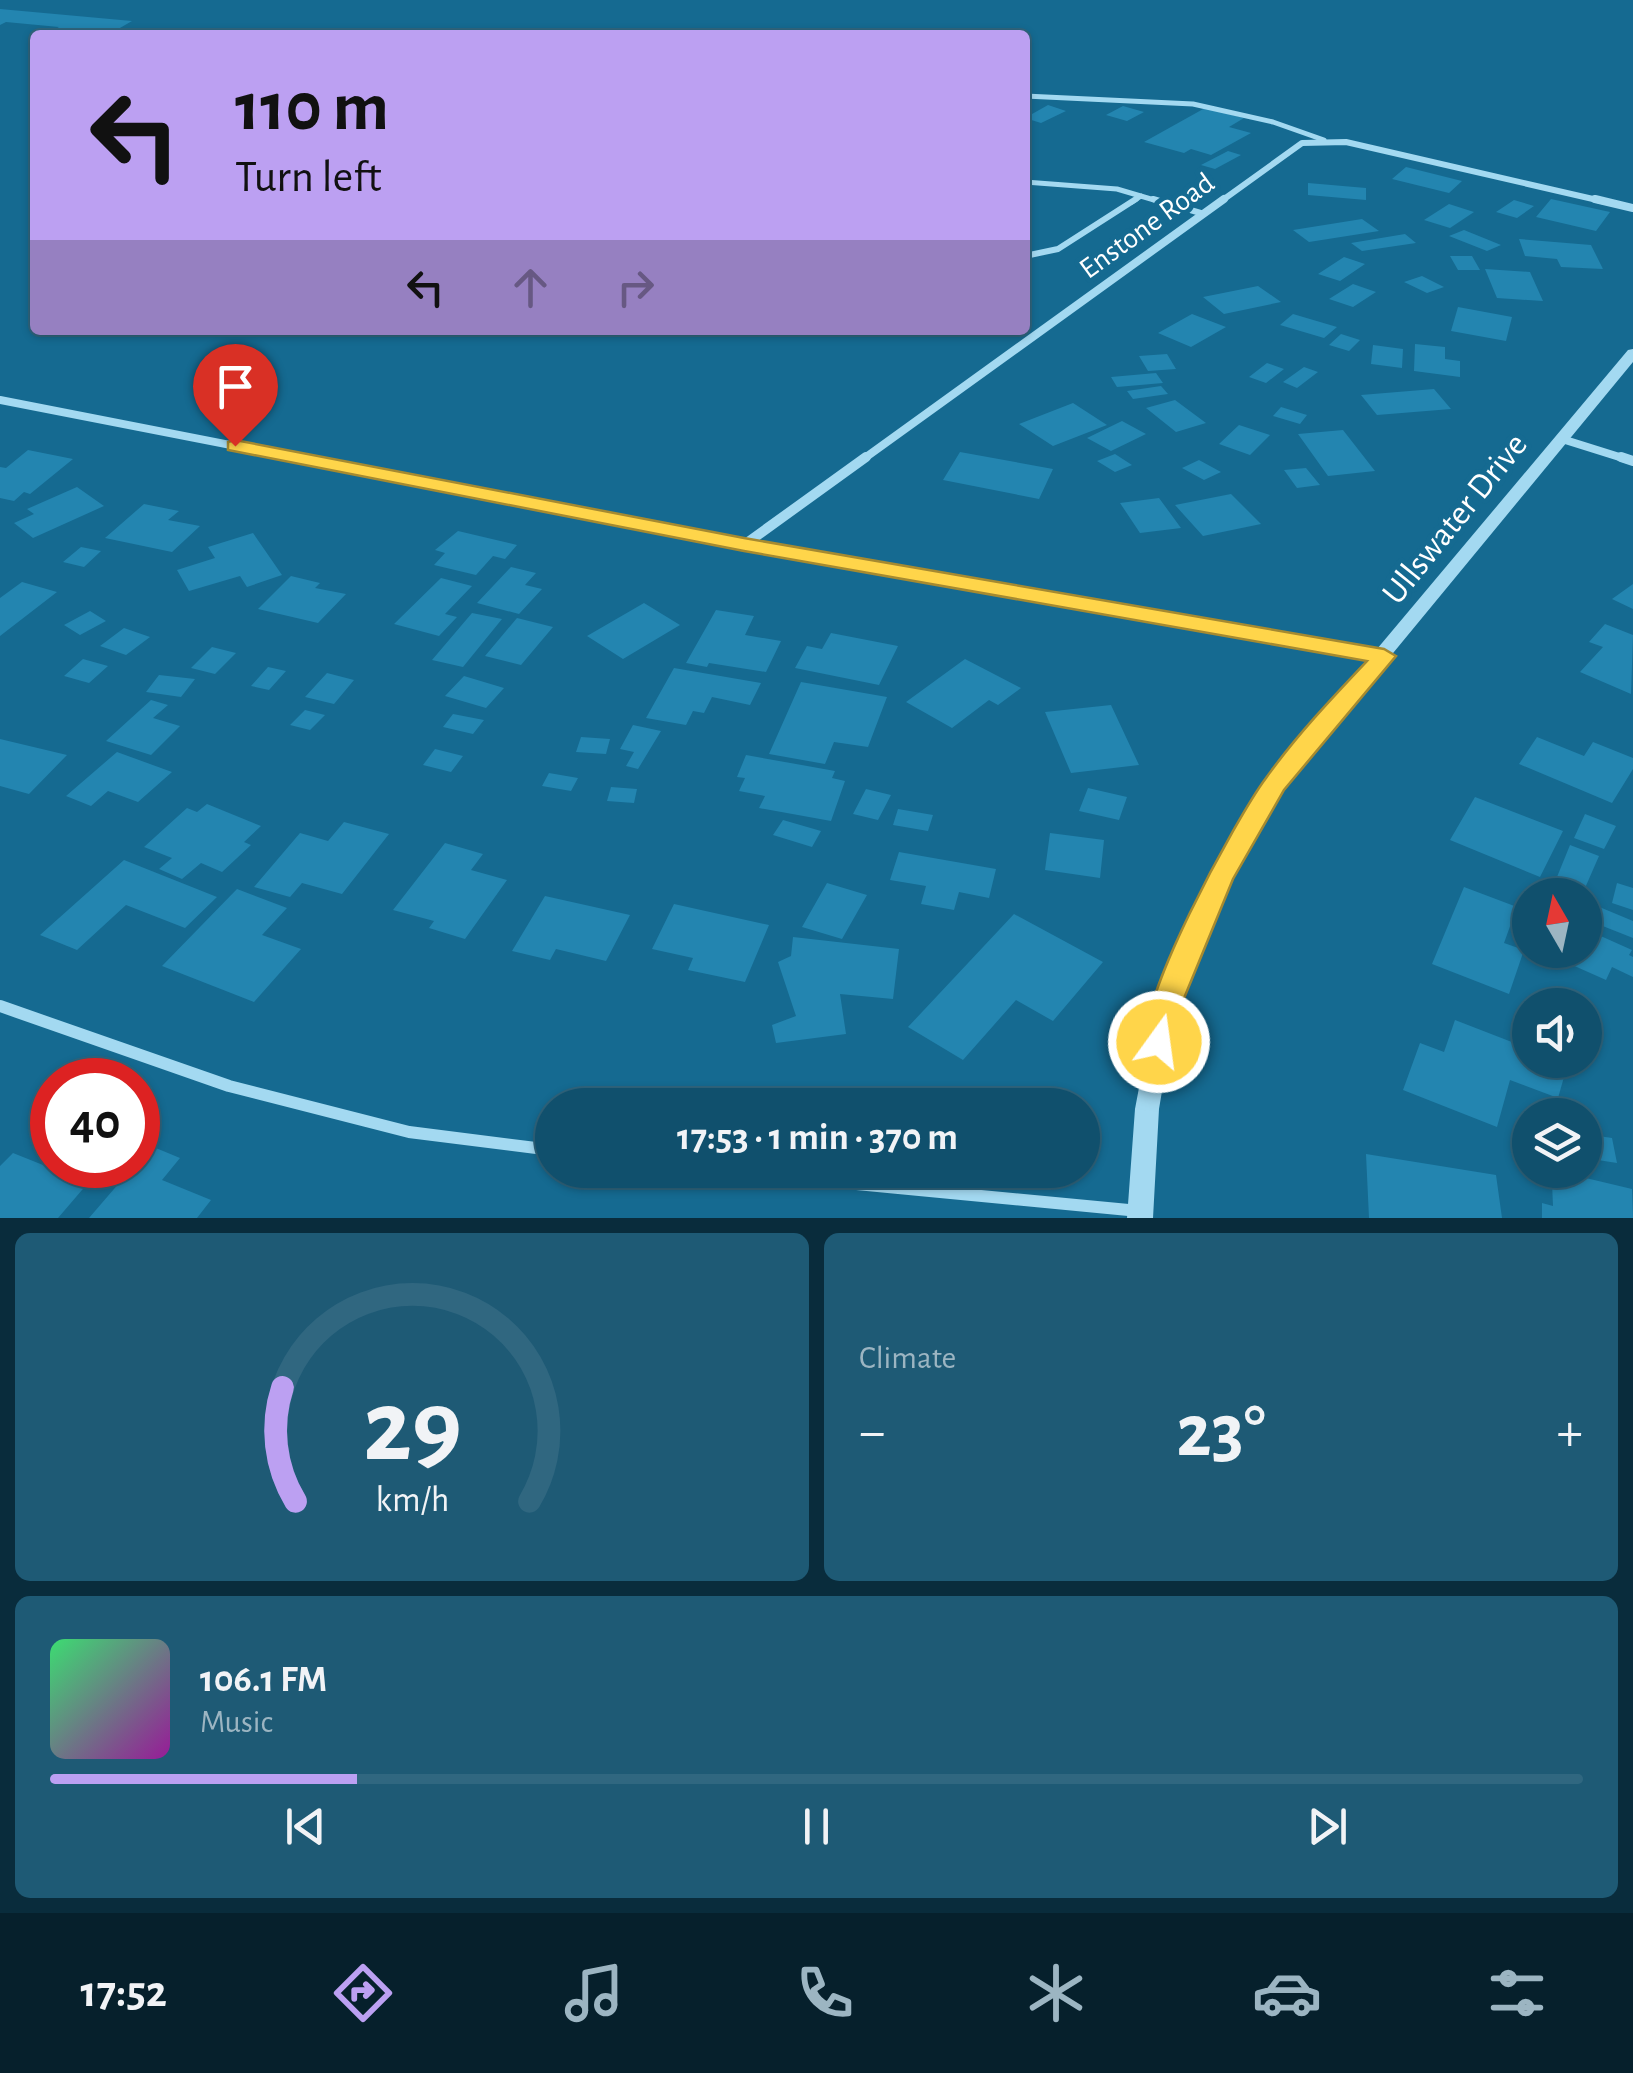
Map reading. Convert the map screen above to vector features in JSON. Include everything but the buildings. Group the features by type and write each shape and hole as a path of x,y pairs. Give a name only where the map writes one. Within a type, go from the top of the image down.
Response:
{"street":[{"path":"1324,140 1633,208"},
{"name":"Enstone Road","path":"744,544 1302,142 1324,140"},
{"name":"Ullswater Drive","path":"1140,1214 1147,1109 1165,1008 1219,878 1274,785 1633,353"},
{"path":"0,400 744,544 1384,656"},
{"path":"1562,439 1633,461"},
{"path":"0,1006 229,1086 410,1132 535,1148"},
{"path":"885,1188 1140,1214"}],"lane":[{"path":"1030,96 1193,104 1273,122 1324,140"},
{"path":"1030,182 1090,185 1204,214"},
{"path":"1030,255 1058,249 1142,196"}],"route":[{"path":"235,446 744,544 1384,656 1274,785 1219,878 1165,1008 1159,1042"}]}
